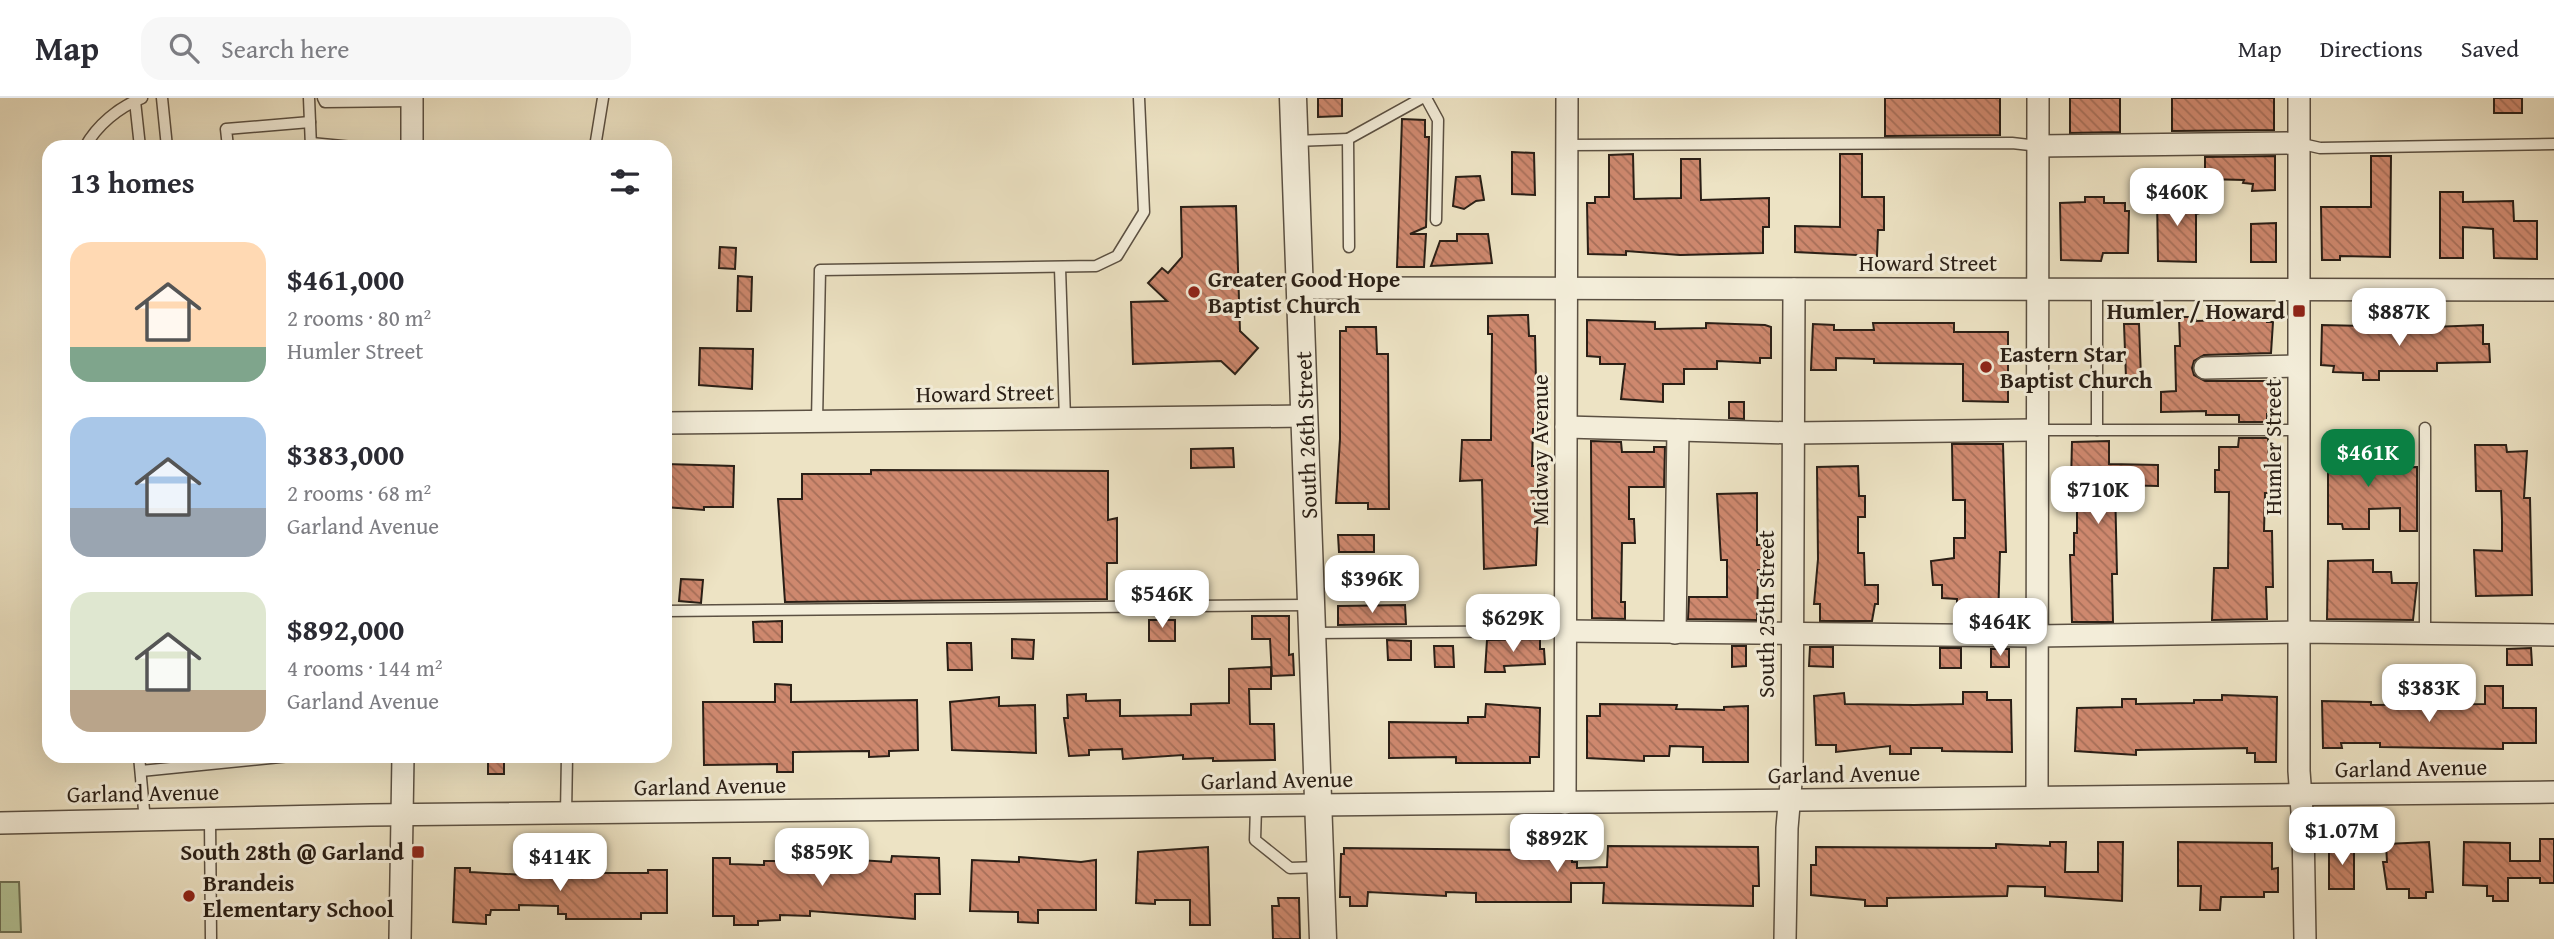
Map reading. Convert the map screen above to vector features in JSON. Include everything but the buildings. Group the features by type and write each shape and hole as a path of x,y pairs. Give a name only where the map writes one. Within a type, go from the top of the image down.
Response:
{"street":[{"name":"South 26th Street","path":"1293,98 1323,939"},
{"name":"Midway Avenue","path":"1566,803 1567,98"},
{"path":"2037,797 2038,98"},
{"name":"Humler Street","path":"2299,98 2299,771 2302,795 2305,939"},
{"path":"412,99 412,140"},
{"path":"2038,146 2298,143"},
{"name":"Howard Street","path":"1301,288 2554,290"},
{"name":"South 25th Street","path":"1785,939 1793,634 1794,289"},
{"path":"2205,368 2298,366"},
{"name":"Howard Street","path":"672,423 1306,416"},
{"path":"1566,427 1793,433 2038,430"},
{"path":"1675,633 1678,430"},
{"path":"1566,631 2036,636 2299,632 2554,635"},
{"path":"400,939 402,763"},
{"name":"Garland Avenue","path":"0,823 402,815 2554,792"}],"lane":[{"path":"162,98 166,140"},
{"path":"309,98 311,140"},
{"path":"323,98 325,102 412,99"},
{"path":"596,140 603,98"},
{"path":"817,421 820,270 1060,268 1096,266 1117,256 1144,212 1139,98"},
{"path":"1294,141 1348,139 1424,98 1437,120 1436,220"},
{"path":"89,140 126,104 139,99 140,140"},
{"path":"227,140 226,130 310,122"},
{"path":"1348,139 1349,247"},
{"path":"1566,145 2012,143 2038,146"},
{"path":"2298,143 2320,148 2554,144"},
{"path":"1060,268 1065,419"},
{"path":"2097,289 2097,430"},
{"path":"2425,428 2425,633"},
{"path":"2038,430 2299,430"},
{"path":"672,611 1312,605"},
{"path":"1312,633 1566,631"},
{"path":"140,763 145,821"},
{"path":"141,771 220,763"},
{"path":"566,814 567,763"},
{"path":"1256,807 1255,840 1290,868 1320,867"},
{"path":"210,818 211,939"}],"green space":[{"path":"0,882 19,882 21,932 0,932"}],"place":[{"name":"Greater Good Hope Baptist Church","path":"1194,292"},
{"name":"Humler / Howard","path":"2299,311"},
{"name":"Eastern Star Baptist Church","path":"1986,367"},
{"name":"South 28th @ Garland","path":"418,852"},
{"name":"Brandeis Elementary School","path":"189,896"}]}
